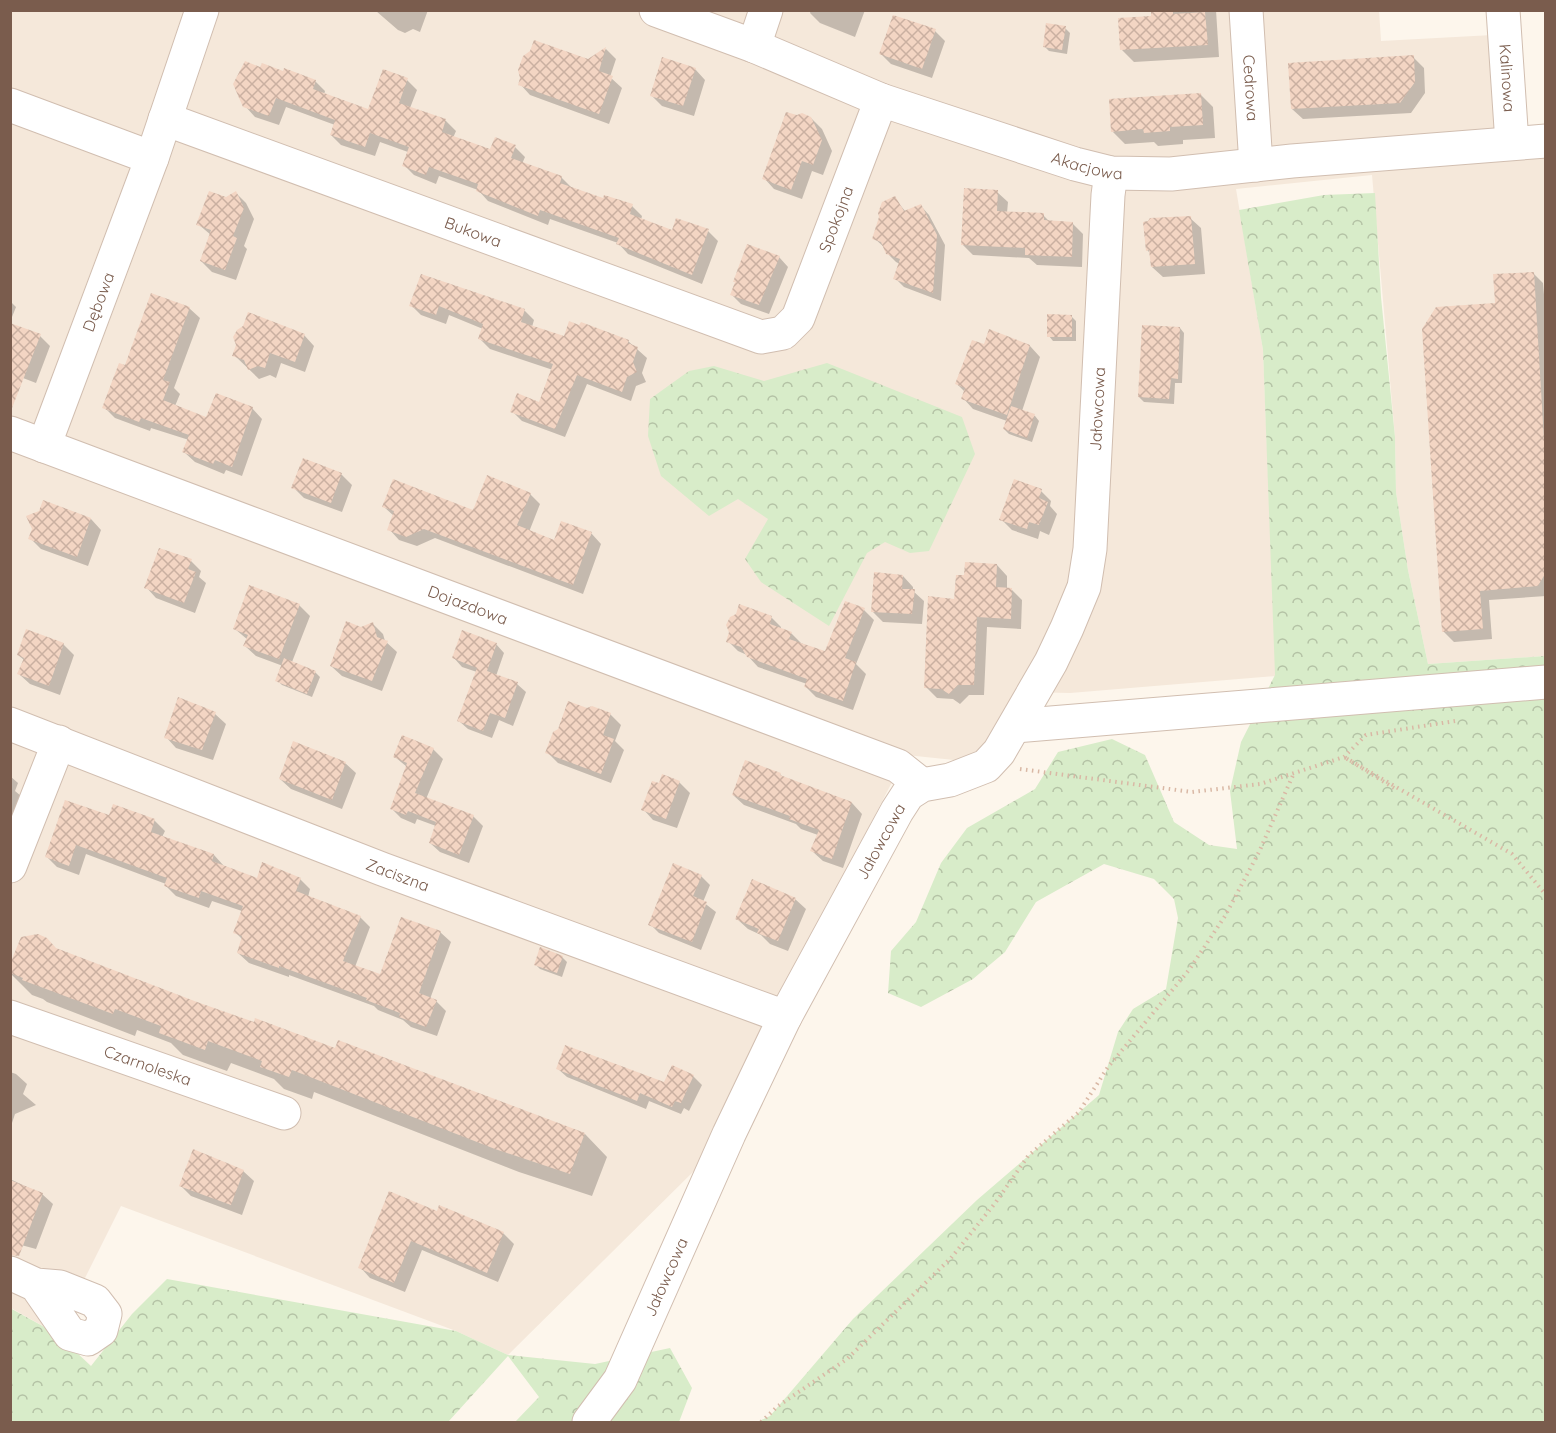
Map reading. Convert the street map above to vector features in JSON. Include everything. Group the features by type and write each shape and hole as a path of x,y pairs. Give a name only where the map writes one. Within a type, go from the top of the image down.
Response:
{"street":[{"name":"Dębowa","path":"44,446 152,158 202,10"},
{"name":"Akacjowa","path":"656,10 754,46 881,100 1075,164 1111,173 1171,174 1545,141"},
{"path":"754,46 766,10"},
{"name":"Cedrowa","path":"1246,10 1256,165"},
{"name":"Kalinowa","path":"1503,10 1512,143"},
{"name":"Spokojna","path":"783,333 798,318 881,100"},
{"path":"10,105 152,158"},
{"name":"Bukowa","path":"165,119 761,337 783,333"},
{"name":"Jałowcowa","path":"589,1422 620,1380 729,1134 785,1017 897,811 908,794 922,785 950,780 986,766 999,752 1051,662 1084,587 1090,549 1111,173"},
{"name":"Dojazdowa","path":"10,433 898,766 922,785"},
{"path":"1015,726 1545,682"},
{"name":"Zaciszna","path":"10,724 382,869 785,1017"},
{"path":"10,866 59,742"},
{"name":"Czarnoleska","path":"10,1017 284,1113"}],"path":[{"path":"986,766 1192,792 1260,783 1344,757 1366,735 1460,721"},
{"path":"1344,757 1394,788"},
{"path":"1344,757 1512,855 1545,895"},
{"path":"761,1422 778,1406 847,1359 951,1258 996,1202 1028,1156 1079,1112 1108,1067 1189,970 1225,916 1260,852 1294,773"}],"shaded area":[{"path":"1379,10 1381,41 1511,34 1517,136 1545,134 1545,656 1428,664 1408,570 1396,492 1395,437 1372,175 1236,189 1263,350 1276,676 1070,693 1024,692 979,758 954,760 906,755 778,1003 699,1166 508,1355 456,1331 121,1206 57,1334 11,1308 11,11"}],"green space":[{"path":"1375,193 1381,297 1395,437 1396,492 1408,570 1428,664 1545,656 1545,1422 757,1422 770,1416 853,1319 977,1200 1099,1095 1118,1032 1133,1009 1166,989 1178,918 1174,899 1154,879 1104,864 1036,902 1005,952 973,979 921,1007 888,993 891,951 916,922 941,863 967,828 1035,789 1058,752 1112,739 1145,755 1174,822 1209,845 1237,849 1230,791 1241,742 1275,675 1263,350 1239,210 1324,195"},
{"path":"827,363 962,417 975,454 929,551 910,553 885,542 867,553 829,626 761,582 745,559 768,519 738,499 709,516 661,476 648,436 650,399 689,371 714,366 764,381"},
{"path":"167,1279 456,1331 508,1355 595,1364 670,1348 692,1388 679,1422 515,1422 539,1397 508,1356 448,1422 11,1422 10,1308 57,1334 91,1366 132,1314"}],"building":[{"path":"1173,11 1173,14 1205,12 1208,45 1120,50 1118,18 1151,16 1151,12"},
{"path":"893,15 936,29 922,69 879,54"},
{"path":"1046,23 1066,26 1062,50 1043,47"},
{"path":"534,40 588,59 606,47 599,71 613,76 599,114 518,85 520,78 518,70 523,56 530,51"},
{"path":"1414,55 1415,82 1400,103 1291,109 1288,63"},
{"path":"662,57 696,68 683,106 650,96"},
{"path":"245,61 260,67 262,63 283,71 284,68 316,80 313,89 368,109 383,69 408,78 399,103 446,119 442,132 490,149 495,137 516,145 511,158 562,176 560,183 603,198 604,195 633,204 630,214 672,230 676,218 709,229 692,275 616,244 619,238 540,210 538,216 476,191 478,184 429,167 426,175 402,166 409,147 370,133 365,147 330,135 335,120 276,98 269,116 243,107 233,84"},
{"path":"1201,93 1203,125 1170,127 1170,131 1144,133 1143,129 1111,132 1109,99"},
{"path":"786,112 797,115 802,113 811,117 822,140 813,165 802,161 791,190 762,179"},
{"path":"964,188 998,190 997,211 1044,213 1044,220 1073,222 1072,257 1025,255 1025,248 961,245"},
{"path":"209,191 226,197 236,191 244,208 233,236 237,238 225,270 200,261 211,230 196,225"},
{"path":"895,196 904,211 921,204 937,235 933,293 893,279 900,259 886,254 881,242 872,239 882,202"},
{"path":"1191,216 1195,264 1151,267 1149,250 1146,251 1143,222 1150,218"},
{"path":"747,244 780,256 759,305 730,295"},
{"path":"1534,272 1545,457 1545,574 1538,586 1480,591 1483,629 1442,632 1422,329 1436,307 1495,303 1493,274"},
{"path":"421,274 525,309 521,322 564,336 569,321 579,325 581,322 629,340 628,343 638,347 633,362 637,372 627,377 622,392 577,375 555,429 510,412 517,393 539,402 553,364 478,339 483,324 439,306 436,315 409,306"},
{"path":"151,293 190,307 163,380 170,382 163,400 206,417 216,393 253,407 232,467 215,460 213,464 182,452 189,435 141,418 139,422 102,408 119,363 125,365"},
{"path":"248,312 305,334 295,362 270,353 265,368 258,366 248,370 244,360 232,356 236,345 233,337 243,326"},
{"path":"1047,314 1072,315 1072,337 1047,337"},
{"path":"10,323 41,334 12,408 10,407"},
{"path":"1142,325 1180,327 1178,379 1171,378 1169,399 1138,397"},
{"path":"989,329 1030,345 1007,415 961,399 965,388 955,384 972,340 984,344"},
{"path":"1011,406 1035,414 1027,438 1003,429"},
{"path":"303,458 342,473 331,503 291,488"},
{"path":"487,475 531,493 517,525 554,540 561,521 592,532 573,585 424,529 406,537 387,530 394,511 382,507 393,479 473,510"},
{"path":"1014,479 1042,489 1039,498 1048,502 1039,525 1029,522 1027,529 999,520"},
{"path":"43,500 91,518 77,557 28,539 32,529 26,516 39,511"},
{"path":"159,548 192,559 188,569 196,572 184,603 144,588"},
{"path":"965,562 997,564 996,587 1012,588 1011,619 977,617 974,685 958,685 949,694 941,689 924,688 928,596 954,599 956,575 964,575"},
{"path":"874,572 903,575 902,589 915,589 912,614 871,612"},
{"path":"249,585 300,604 279,659 243,646 248,635 233,629"},
{"path":"845,601 865,608 845,658 856,662 843,701 804,687 807,679 747,657 741,647 726,642 729,632 726,625 730,617 736,614 739,604 772,616 770,624 792,632 789,639 825,651"},
{"path":"346,621 361,627 373,622 377,637 388,641 372,681 330,666"},
{"path":"26,629 64,643 49,686 17,674 24,658 17,655"},
{"path":"462,630 497,643 487,671 518,682 505,718 490,713 483,731 457,721 477,668 452,658"},
{"path":"284,658 316,671 307,694 275,681"},
{"path":"178,697 216,712 202,750 164,738"},
{"path":"568,701 611,713 603,735 614,739 601,774 545,753 553,732 558,729"},
{"path":"402,735 434,748 415,793 474,815 459,855 429,843 436,822 408,811 406,815 390,809 407,763 393,757"},
{"path":"293,741 346,762 332,800 279,779"},
{"path":"745,760 852,802 832,859 810,851 819,830 789,819 790,816 732,795"},
{"path":"662,774 680,781 666,819 641,810 652,781 659,783"},
{"path":"65,800 109,815 113,804 155,819 151,832 214,854 212,861 257,878 262,862 301,878 296,891 361,916 343,961 380,974 401,917 441,931 419,993 437,1000 426,1027 399,1017 400,1013 366,1000 367,998 237,953 242,936 233,933 243,906 201,891 199,898 164,886 167,878 76,845 69,866 45,857"},
{"path":"673,863 702,875 693,896 707,902 692,942 648,925"},
{"path":"752,879 796,898 778,941 757,933 759,929 735,919"},
{"path":"38,934 47,938 56,948 197,1002 254,1022 255,1018 335,1048 338,1040 585,1133 570,1174 495,1149 292,1070 289,1077 260,1067 262,1061 208,1041 205,1050 159,1033 161,1026 115,1009 113,1014 22,980 23,978 10,973 10,964 21,937"},
{"path":"540,947 563,956 557,973 534,965"},
{"path":"565,1045 664,1082 672,1065 694,1075 681,1103 675,1101 672,1107 640,1093 637,1101 556,1069"},
{"path":"193,1149 244,1170 231,1205 179,1186"},
{"path":"10,1180 43,1193 19,1256 10,1255"},
{"path":"389,1191 437,1211 439,1205 504,1232 487,1273 411,1241 394,1283 358,1268"}]}
